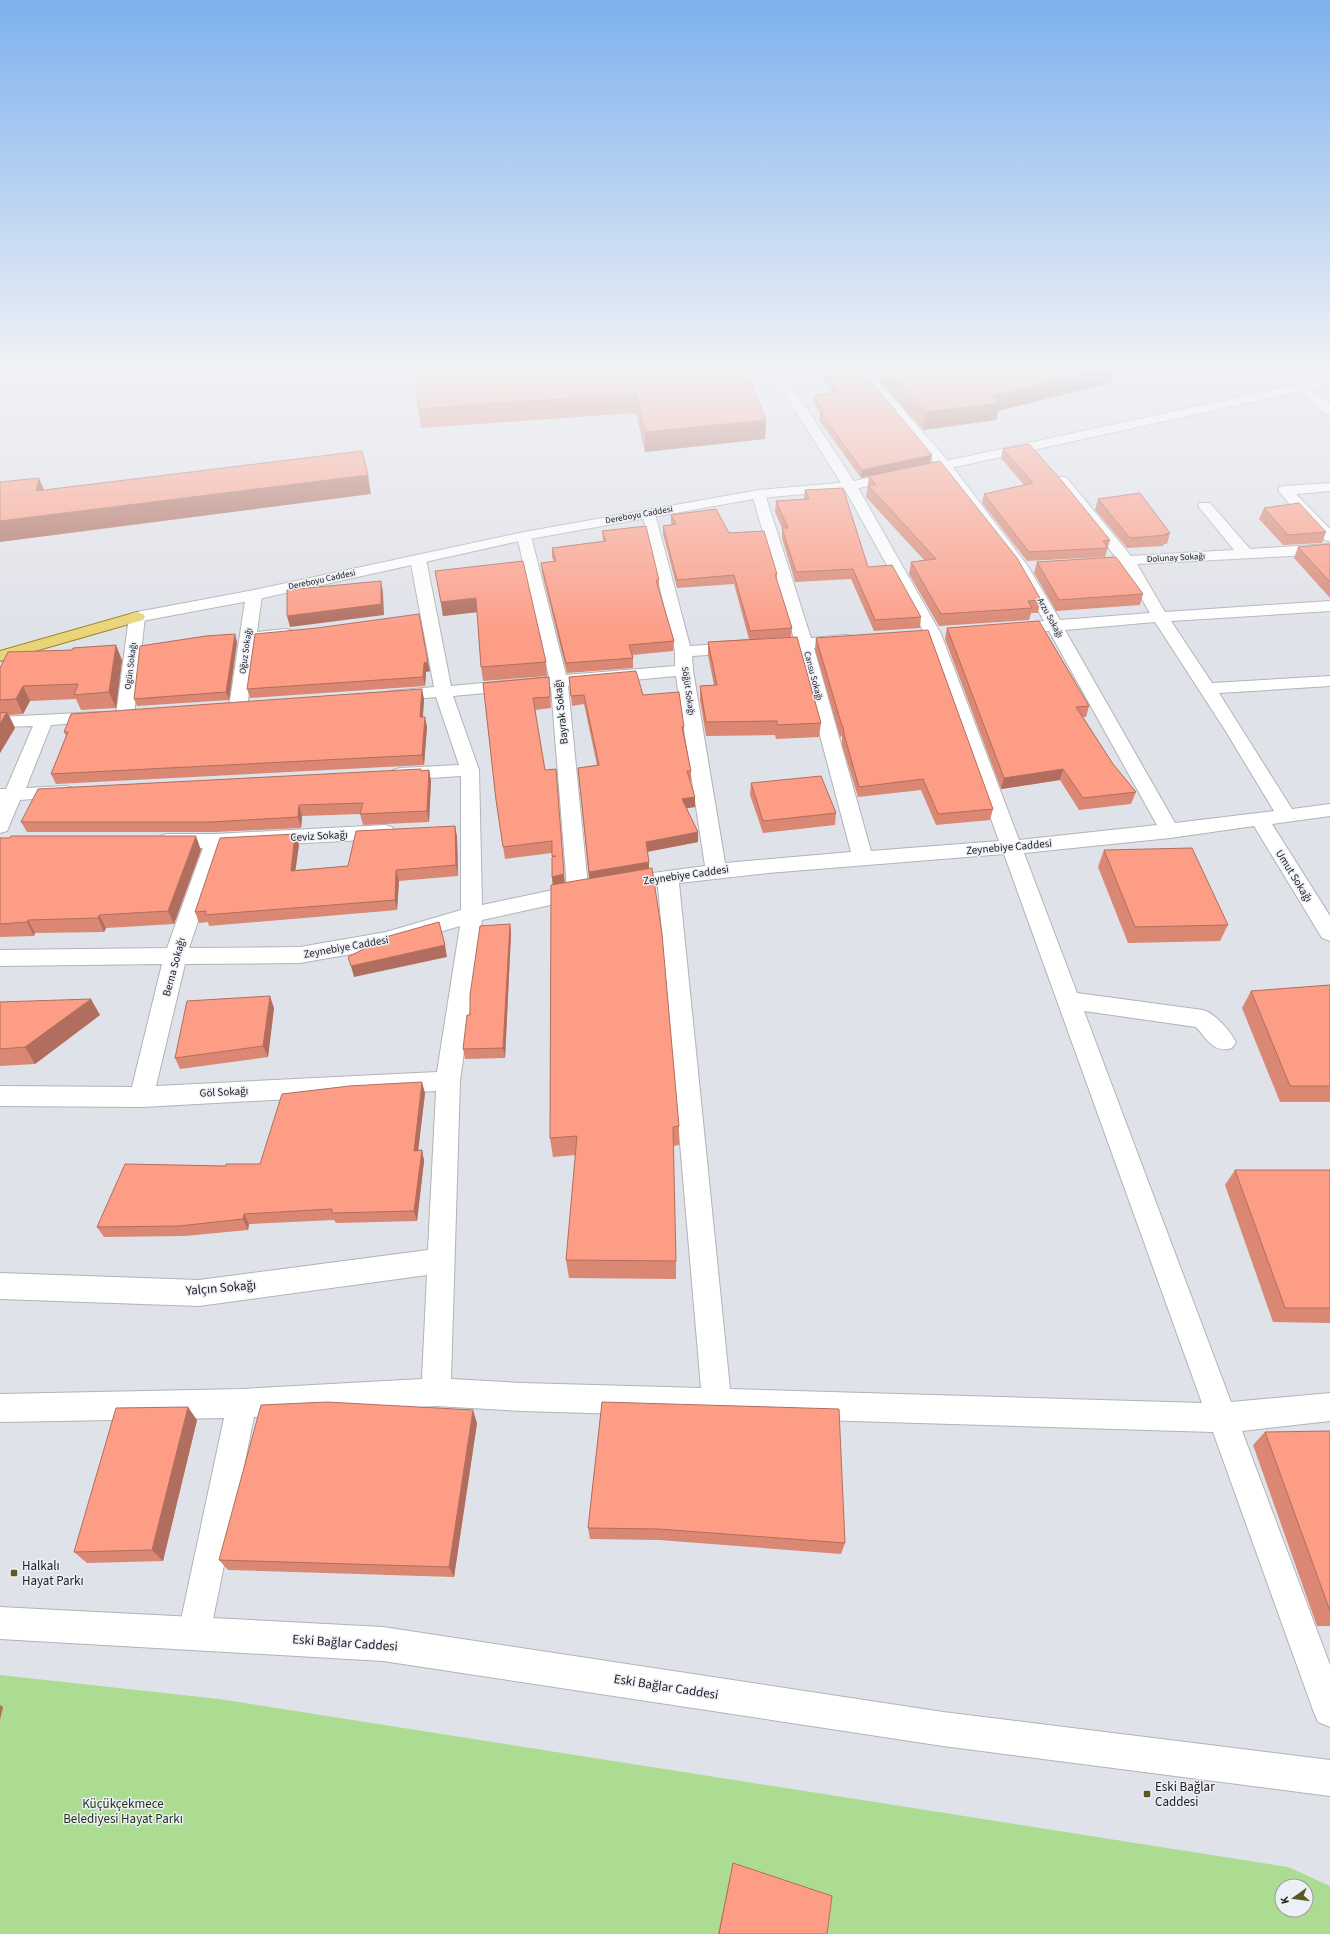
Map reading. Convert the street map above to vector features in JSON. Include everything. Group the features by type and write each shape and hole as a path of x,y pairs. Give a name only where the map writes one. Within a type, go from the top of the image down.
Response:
{"main road":[{"path":"0,643 137,617"},
{"path":"0,656 137,617"}],"street":[{"path":"831,456 850,486 933,634 1330,1710"},
{"name":"Arzu Sokağı","path":"936,456 1030,568 1055,626 1170,832"},
{"path":"1040,457 1127,561 1160,617 1286,815"},
{"name":"Dereboyu Caddesi","path":"137,617 254,595 524,536 649,513 760,494 850,486 944,465 1040,457"},
{"path":"1330,487 1285,490 1330,537"},
{"name":"Cansu Sokağı","path":"760,494 804,643 862,858"},
{"path":"1205,506 1246,554"},
{"name":"Söğüt Sokağı","path":"649,513 683,651 684,670 716,871"},
{"name":"Bayrak Sokağı","path":"524,536 559,682 578,892"},
{"name":"Dolunay Sokağı","path":"1097,563 1330,549"},
{"path":"418,559 421,616 443,691 470,770 462,828 472,915 448,1081 436,1392"},
{"name":"Oğuz Sokağı","path":"238,707 254,595"},
{"path":"996,630 1160,617 1330,606"},
{"name":"Ogün Sokağı","path":"44,721 133,714 137,617"},
{"path":"248,638 303,633"},
{"path":"683,651 865,639"},
{"path":"377,697 684,670"},
{"path":"1207,689 1330,681"},
{"path":"0,722 44,721 7,795 3,836"},
{"path":"384,775 470,770"},
{"path":"7,795 85,791"},
{"name":"Zeynebiye Caddesi","path":"0,958 175,958 300,955 386,940 472,915 578,892 668,877 764,865 1012,847 1170,832 1330,810"},
{"name":"Umut Sokağı","path":"1259,820 1329,930"},
{"name":"Ceviz Sokağı","path":"152,841 215,841 407,831"},
{"name":"Berna Sokağı","path":"142,1096 175,958 215,841"},
{"path":"668,877 717,1403"},
{"path":"1070,1002 1202,1019 1224,1042"},
{"name":"Göl Sokağı","path":"0,1096 142,1096 448,1081"},
{"name":"Yalçın Sokağı","path":"0,1286 199,1293 440,1261"},
{"path":"0,1408 242,1403 436,1392 522,1397 1222,1418 1330,1407"},
{"path":"194,1634 242,1403"},
{"name":"Eski Bağlar Caddesi","path":"0,1623 383,1644 943,1729 1330,1778"}],"green space":[{"name":"Küçükçekmece Belediyesi Hayat Parkı","path":"0,1675 219,1699 1288,1867 1312,1878 1274,1878 1274,1918 1314,1918 1314,1879 1330,1886 1330,1934 0,1934"}],"building":[{"path":"319,456 363,456 368,475 0,521 0,482 39,478 36,491"},
{"path":"852,456 926,456 862,470"},
{"path":"1009,456 1040,456 1110,540 1103,541 1108,548 1029,552 984,494 1033,483"},
{"path":"940,461 1017,558 1041,600 1028,601 1032,608 941,614 911,562 936,559 868,485 876,485 869,476"},
{"path":"843,488 868,567 892,565 921,617 875,620 853,569 796,572 782,528 788,528 776,501 809,499 805,490"},
{"path":"1140,493 1170,533 1165,534 1167,535 1130,538 1098,499"},
{"path":"1299,503 1326,532 1288,535 1264,508"},
{"path":"716,509 729,533 764,531 777,574 775,574 792,628 750,631 734,575 677,580 663,526 676,524 671,515"},
{"path":"646,526 659,580 656,580 674,641 629,645 633,658 566,663 541,563 556,561 552,548 606,541 602,531"},
{"path":"1330,544 1330,582 1298,547"},
{"path":"1116,557 1143,594 1059,600 1037,562"},
{"path":"523,561 546,662 481,667 476,598 441,602 435,571"},
{"path":"381,581 381,604 287,616 287,590"},
{"path":"419,614 428,662 424,663 423,677 247,689 255,634 317,628"},
{"path":"1039,621 1089,706 1076,707 1113,764 1136,792 1083,798 1063,769 1004,778 947,628"},
{"path":"928,630 993,809 938,814 923,779 859,787 843,726 816,638"},
{"path":"235,634 226,692 134,699 140,646 206,636"},
{"path":"797,637 821,723 777,725 777,721 706,722 700,686 717,685 708,642"},
{"path":"116,645 109,692 74,695 78,684 23,686 16,699 0,700 0,668 8,652 72,650 73,648"},
{"path":"636,671 643,695 679,692 684,727 682,727 691,771 687,771 695,797 682,799 698,832 646,842 649,862 589,872 578,768 599,765 584,695 571,696 569,677"},
{"path":"549,677 550,697 533,698 545,770 556,769 564,874 552,877 552,857 556,856 552,856 552,841 503,847 496,800 483,683"},
{"path":"422,689 420,717 425,717 422,755 51,774 68,732 64,732 71,714"},
{"path":"7,712 0,724 0,713"},
{"path":"421,769 421,771 429,770 427,811 360,814 363,803 299,805 298,817 211,822 21,822 38,789"},
{"path":"821,776 836,813 763,821 751,783"},
{"path":"455,826 456,865 396,870 395,900 205,915 206,911 195,912 220,838 295,834 291,871 348,866 356,831"},
{"path":"11,836 196,836 168,911 99,915 98,918 28,920 27,922 0,924 0,838 10,838"},
{"path":"1192,848 1228,925 1135,927 1104,850"},
{"path":"652,868 662,934 679,1126 673,1127 676,1261 566,1260 577,1136 550,1138 551,885"},
{"path":"439,922 445,945 351,966 348,957 389,936"},
{"path":"510,924 503,1048 463,1049 467,1015 470,1015 470,995 480,926"},
{"path":"1330,985 1330,1086 1290,1086 1251,991"},
{"path":"270,996 263,1046 175,1058 187,1001"},
{"path":"91,999 25,1047 0,1049 0,1002"},
{"path":"422,1082 414,1151 422,1150 414,1211 332,1213 332,1209 244,1214 243,1219 179,1226 97,1227 125,1164 226,1166 226,1164 260,1164 282,1094 349,1086"},
{"path":"1235,1170 1330,1170 1330,1308 1285,1308"},
{"path":"327,1402 473,1410 449,1567 219,1560 261,1405"},
{"path":"602,1402 839,1409 845,1543 659,1529 588,1528"},
{"path":"188,1407 152,1550 74,1552 116,1408"},
{"path":"1330,1431 1330,1611 1265,1432"},
{"path":"733,1863 832,1896 827,1934 719,1934"}],"place":[{"name":"Halkalı Hayat Parkı","path":"14,1573"},
{"name":"Eski Bağlar Caddesi","path":"1147,1794"}]}
